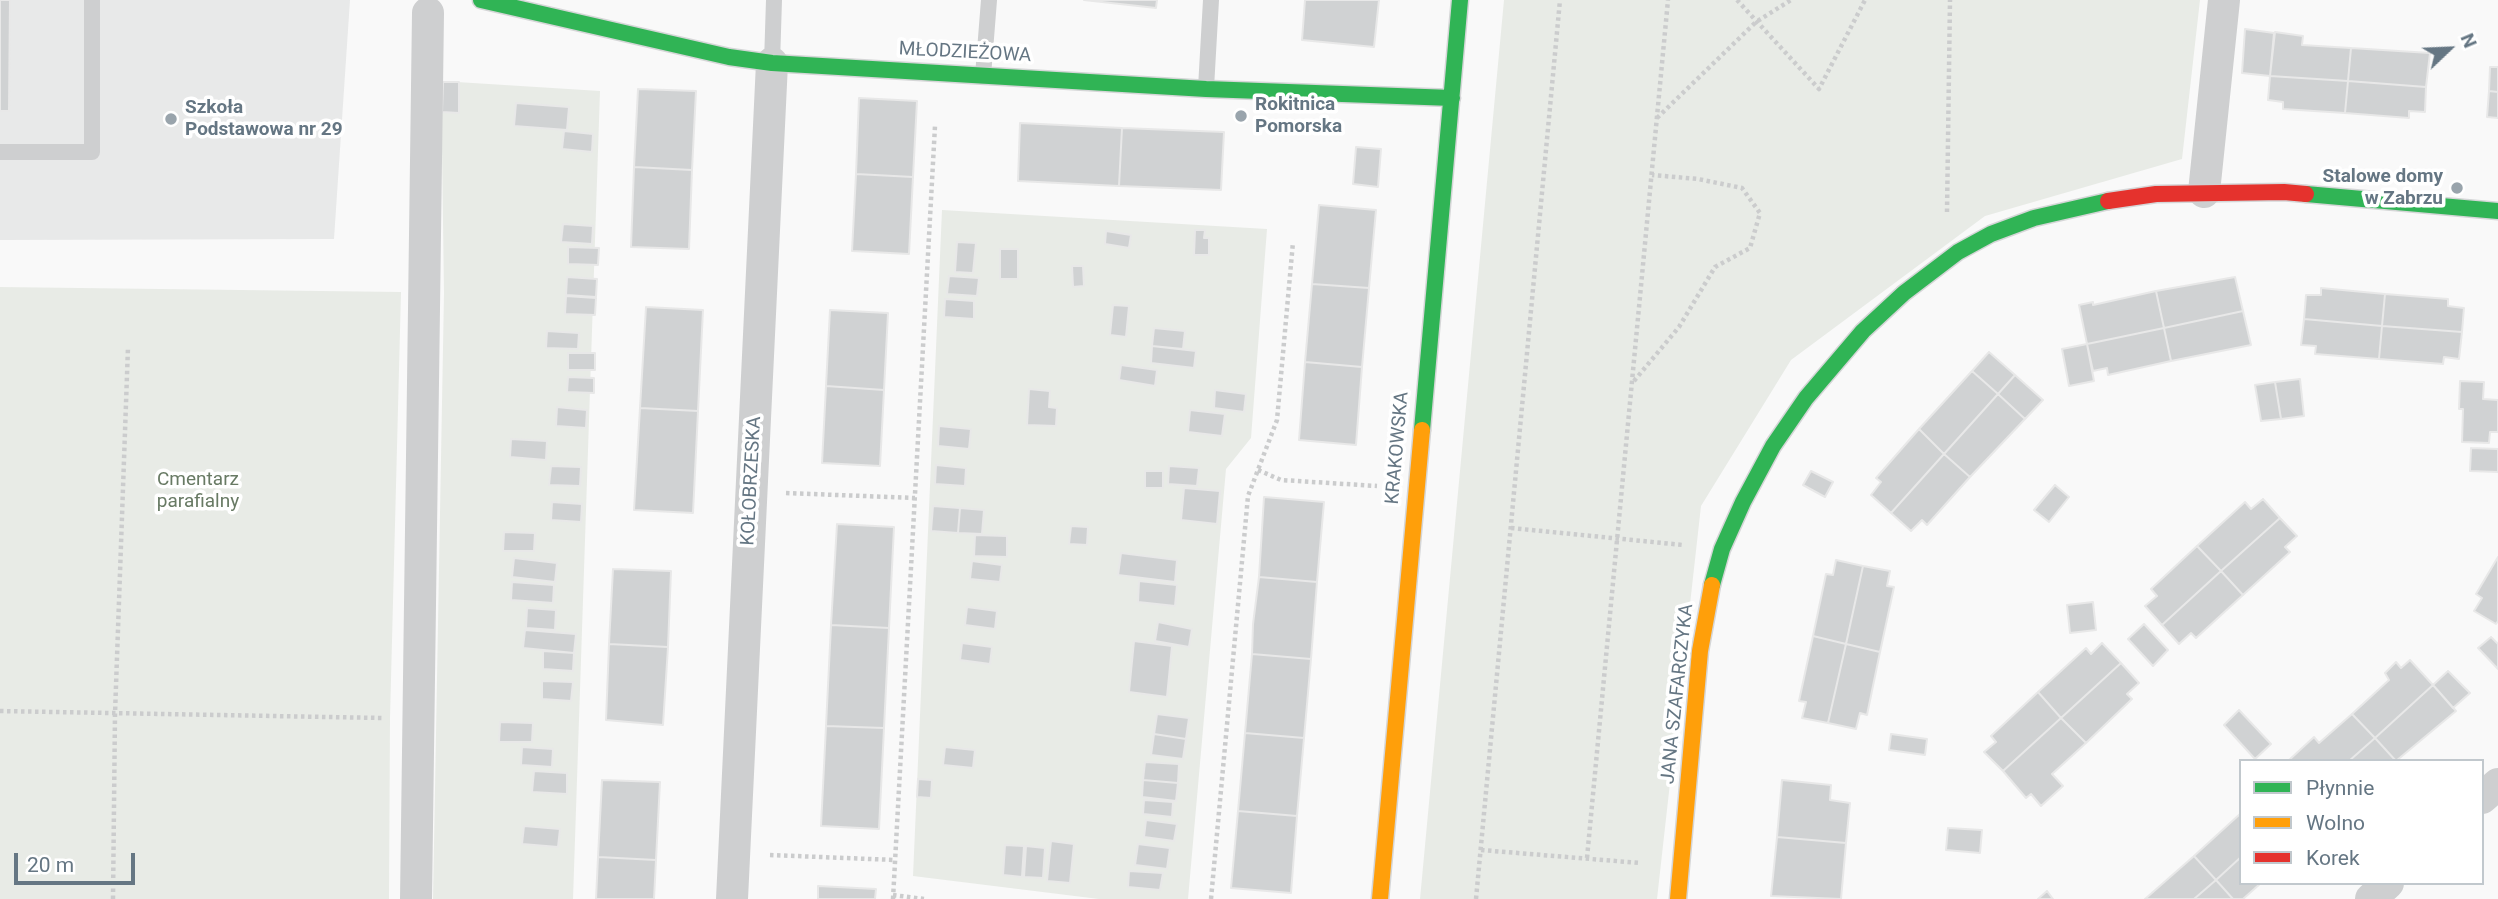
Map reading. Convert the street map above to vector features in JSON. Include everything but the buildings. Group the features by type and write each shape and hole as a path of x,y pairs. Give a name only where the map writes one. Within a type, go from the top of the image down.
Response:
{"street":[{"name":"MŁODZIEŻOWA","path":"481,0 729,57 772,63 1206,89 1452,98"},
{"name":"KRAKOWSKA","path":"1380,899 1460,0"},
{"path":"2204,192 2224,0"},
{"path":"416,899 428,13"},
{"name":"KOŁOBRZESKA","path":"732,899 772,63"},
{"name":"JANA SZAFARCZYKA","path":"1678,899 1700,651 1712,586 1723,549 1743,502 1773,446 1806,398 1863,331 1904,293 1958,252 1991,234 2034,218 2092,203 2156,194 2284,192 2498,211"},
{"path":"2484,796 2498,784"},
{"path":"2371,899 2386,885"}],"lane":[{"path":"0,152 92,152 92,0"},
{"path":"552,17 553,0"},
{"path":"772,63 774,0"},
{"path":"983,76 989,0"},
{"path":"1206,89 1211,0"}],"path":[{"path":"1476,899 1560,0"},
{"path":"1587,858 1668,0"},
{"path":"1737,0 1819,89 1865,0"},
{"path":"1657,119 1756,22 1791,0"},
{"path":"1950,0 1947,228 1958,252"},
{"path":"924,899 893,897 935,126"},
{"path":"1633,381 1679,327 1715,267 1750,248 1760,213 1742,188 1698,179 1652,175"},
{"path":"1211,899 1248,496 1276,421 1293,242"},
{"path":"113,899 115,714 128,347"},
{"path":"1258,470 1281,480 1416,488"},
{"path":"751,492 915,498"},
{"path":"1511,528 1723,549"},
{"path":"0,711 418,718"},
{"path":"1481,850 1681,867"},
{"path":"734,854 895,860"}],"shaded area":[{"name":"Szkoła Podstawowa nr 29","path":"0,0 350,0 334,239 0,240"}],"green space":[{"path":"1504,0 2200,0 2182,159 1985,216 1791,360 1701,506 1657,899 1420,899"},
{"path":"441,81 600,91 573,899 433,899 444,293"},
{"path":"942,210 1267,229 1251,438 1226,469 1188,899 1099,899 913,876"},
{"name":"Cmentarz parafialny","path":"0,287 401,292 390,718 389,899 0,899"}],"traffic: fast":[{"path":"481,0 729,57 772,63 1206,89 1452,98"},
{"path":"1422,430 1460,0"},
{"path":"2306,194 2498,211"},
{"path":"1712,585 1722,549 1773,446 1806,398 1863,331 1904,293 1958,252 1991,234 2034,218 2108,201"}],"traffic: slow":[{"path":"1380,899 1422,430"},
{"path":"1678,899 1700,651 1712,585"}],"traffic: jam":[{"path":"2108,201 2156,194 2306,194"}],"place":[{"name":"Rokitnica Pomorska","path":"1241,116"},
{"name":"Szkoła Podstawowa nr 29","path":"171,119"},
{"name":"Stalowe domy w Zabrzu","path":"2457,188"}]}
